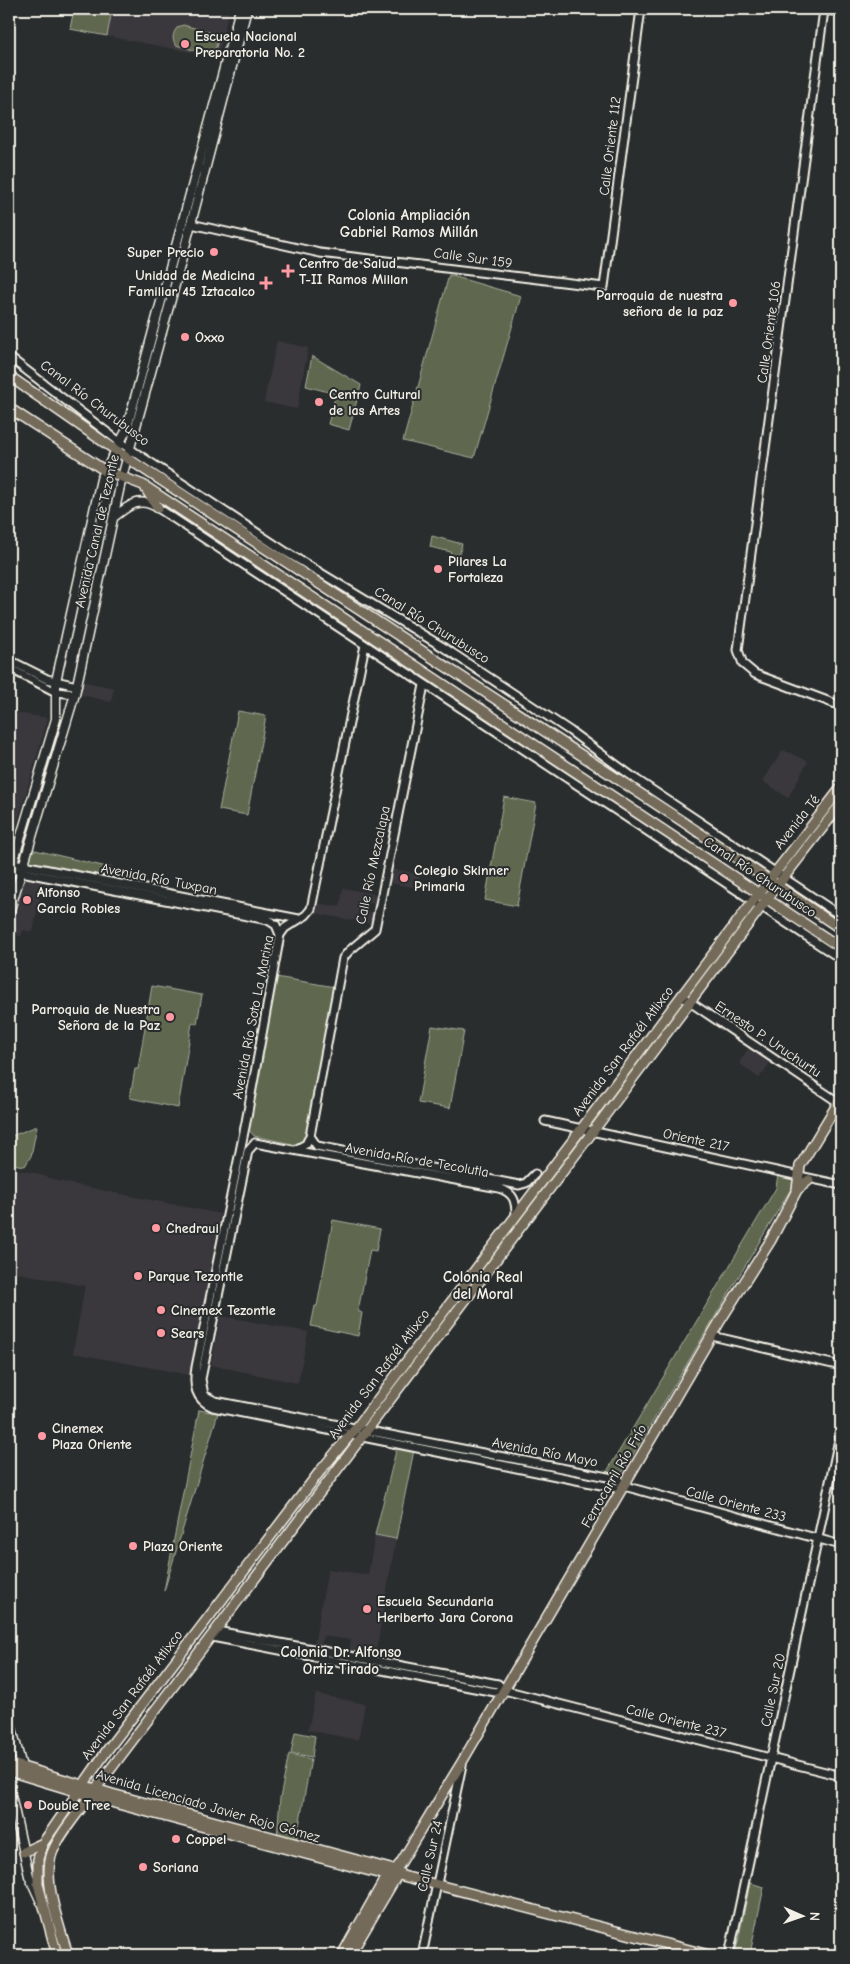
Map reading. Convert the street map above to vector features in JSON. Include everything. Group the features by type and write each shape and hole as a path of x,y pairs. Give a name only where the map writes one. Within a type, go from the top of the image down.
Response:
{"main road":[{"name":"Avenida Canal de Tezontle","path":"10,871 56,719 56,681 104,470 118,446 138,387 240,9"},
{"name":"Avenida Canal de Tezontle","path":"9,913 76,690 122,477 247,9"},
{"path":"820,9 841,12"},
{"name":"Canal Río Churubusco","path":"9,376 129,453 268,550 774,879 841,928"},
{"name":"Canal Río Churubusco","path":"9,408 104,470 143,485 760,900 841,948"},
{"path":"143,485 158,508"},
{"path":"114,517 135,503 147,503 158,508"},
{"path":"268,550 286,552"},
{"name":"Avenida Té","path":"774,879 841,788"},
{"name":"Avenida Té","path":"783,878 841,804"},
{"path":"10,871 18,882"},
{"name":"Avenida San Rafaél Atlixco","path":"42,1904 37,1871 43,1843 80,1788 188,1643 357,1427 582,1128 685,999 774,879 783,878"},
{"name":"Avenida San Rafaél Atlixco","path":"68,1955 50,1878 52,1853 93,1792 594,1130 685,999"},
{"name":"Ferrocarril Río Frío","path":"350,1955 395,1871 462,1762 712,1336 771,1240 797,1190 800,1166 840,1101"},
{"path":"797,1190 809,1180"},
{"path":"9,1717 22,1767"},
{"name":"Avenida Licenciado Javier Rojo Gómez","path":"9,1763 93,1792 395,1871 437,1885 710,1955"},
{"name":"Avenida Licenciado Javier Rojo Gómez","path":"9,1771 80,1788"},
{"path":"9,1786 34,1892 42,1904 57,1955"},
{"path":"24,1852 43,1843"},
{"name":"Ferrocarril Río Frío","path":"342,1955 382,1884 395,1871"}],"street":[{"name":"Calle Oriente 112","path":"604,287 641,9"},
{"name":"Calle Oriente 106","path":"820,9 739,657 747,668 755,674 841,706"},
{"name":"Calle Sur 159","path":"191,224 320,253 604,287"},
{"name":"Canal Río Churubusco","path":"9,357 118,446"},
{"name":"Canal Río Churubusco","path":"129,453 286,552 444,647 570,731 774,879"},
{"name":"Canal Río Churubusco","path":"158,508 424,685 760,900 841,960"},
{"name":"Avenida Río Soto La Marina","path":"198,1379 280,935 285,928 300,919 311,909 365,644"},
{"path":"9,660 76,690"},
{"path":"9,668 56,692 76,690"},
{"name":"Calle Río Mezcalapa","path":"310,1136 343,958 375,929 424,685"},
{"name":"Avenida Río Tuxpan","path":"10,871 22,869 72,878 268,920 276,925 280,935"},
{"name":"Canal Río Churubusco","path":"783,878 841,916"},
{"name":"Avenida Río Tuxpan","path":"151,894 300,919"},
{"name":"Ernesto P. Uruchurtu","path":"685,999 840,1101"},
{"name":"Oriente 217","path":"545,1121 798,1175 809,1180 841,1185"},
{"path":"244,1131 255,1143 295,1150 306,1144 310,1136"},
{"name":"Avenida Río de Tecolutla","path":"310,1136 317,1146 519,1185 526,1183 535,1174"},
{"path":"198,1379 248,1151 255,1143"},
{"name":"Avenida Río de Tecolutla","path":"295,1150 507,1190 514,1199 516,1215"},
{"path":"712,1336 841,1366"},
{"name":"Avenida Río Mayo","path":"198,1379 204,1395 214,1401 357,1427 366,1433"},
{"name":"Avenida Río Mayo","path":"198,1379 196,1390 201,1400 213,1407 351,1434 366,1433 618,1479 624,1486"},
{"name":"Calle Sur 20","path":"729,1955 841,1430"},
{"name":"Calle Oriente 233","path":"624,1486 841,1545"},
{"name":"Calle Oriente 237","path":"214,1634 498,1684 504,1690 841,1776"},
{"name":"Calle Sur 24","path":"422,1955 462,1762"}],"shaded area":[{"name":"Escuela Nacional Preparatoria No. 2","path":"73,9 229,9 218,57 69,29"},
{"path":"277,341 308,348 297,409 264,402"},
{"path":"80,681 114,688 111,702 78,694"},
{"path":"9,712 48,718 9,851"},
{"path":"783,750 808,761 788,798 763,781"},
{"name":"Colegio Skinner Primaria","path":"390,869 420,874 418,888 391,883 389,880"},
{"name":"Alfonso Garcia Robles","path":"22,876 43,881 33,932 23,930 21,936 9,933 9,922"},
{"path":"343,888 374,894 376,898 375,904 362,902 360,910 375,913 373,924 314,913 316,903 340,907"},
{"path":"750,1046 772,1060 759,1078 739,1063"},
{"name":"Parque Tezontle","path":"9,1168 34,1173 61,1182 220,1214 190,1375 73,1353 85,1286 9,1271"},
{"path":"221,1316 308,1332 298,1383 211,1365"},
{"name":"Escuela Secundaria Heriberto Jara Corona","path":"375,1535 396,1539 375,1657 349,1652 351,1640 323,1636 321,1647 314,1645 328,1569 368,1575"},
{"path":"316,1694 365,1704 358,1740 308,1730"}],"green space":[{"path":"74,9 111,15 107,36 70,29"},
{"path":"183,25 216,34 218,39 215,51 207,54 176,45 173,38 174,33 178,27"},
{"path":"449,275 521,296 474,458 403,441"},
{"path":"312,356 361,385 349,430 328,424 336,394 306,386"},
{"path":"432,536 462,544 458,561 449,559 451,552 430,547"},
{"path":"238,711 266,716 247,815 219,810"},
{"path":"504,797 536,803 517,906 485,900"},
{"path":"31,849 111,868 109,880 26,865"},
{"path":"276,977 335,987 306,1141 297,1145 254,1136 249,1130"},
{"path":"152,986 202,995 197,1024 192,1023 178,1108 130,1098 135,1069 138,1069"},
{"path":"432,1026 464,1031 450,1108 418,1103"},
{"path":"37,1126 31,1156 25,1166 12,1164 9,1154 9,1137"},
{"path":"778,1174 793,1176 792,1187 622,1473 606,1473 776,1188"},
{"path":"333,1220 380,1229 376,1251 370,1250 358,1311 362,1313 358,1336 311,1326 315,1306 317,1306"},
{"path":"199,1410 218,1413 164,1591"},
{"path":"397,1447 414,1450 396,1539 375,1535"},
{"path":"295,1732 315,1736 312,1757 291,1753"},
{"path":"289,1754 311,1759 296,1843 277,1837 280,1798"},
{"path":"750,1883 764,1887 750,1954 736,1951"}],"place":[{"name":"Escuela Nacional Preparatoria No. 2","path":"185,44"},
{"name":"Super Precio","path":"214,252"},
{"name":"Centro de Salud T-II Ramos Millan","path":"288,271"},
{"name":"Unidad de Medicina Familiar 45 Iztacalco","path":"266,283"},
{"name":"Parroquia de nuestra señora de la paz","path":"733,303"},
{"name":"Oxxo","path":"185,337"},
{"name":"Centro Cultural de las Artes","path":"319,402"},
{"name":"Pilares La Fortaleza","path":"438,569"},
{"name":"Colegio Skinner Primaria","path":"404,878"},
{"name":"Alfonso Garcia Robles","path":"27,900"},
{"name":"Parroquia de Nuestra Señora de la Paz","path":"170,1017"},
{"name":"Chedraui","path":"156,1228"},
{"name":"Parque Tezontle","path":"138,1276"},
{"name":"Cinemex Tezontle","path":"161,1310"},
{"name":"Sears","path":"161,1333"},
{"name":"Cinemex Plaza Oriente","path":"42,1436"},
{"name":"Plaza Oriente","path":"133,1546"},
{"name":"Escuela Secundaria Heriberto Jara Corona","path":"367,1609"},
{"name":"Double Tree","path":"28,1805"},
{"name":"Coppel","path":"176,1839"},
{"name":"Soriana","path":"143,1867"}],"district":[{"name":"Colonia Ampliación Gabriel Ramos Millán","path":"409,224"},
{"name":"Colonia Real del Moral","path":"483,1286"},
{"name":"Colonia Dr. Alfonso Ortiz Tirado","path":"341,1660"}]}
